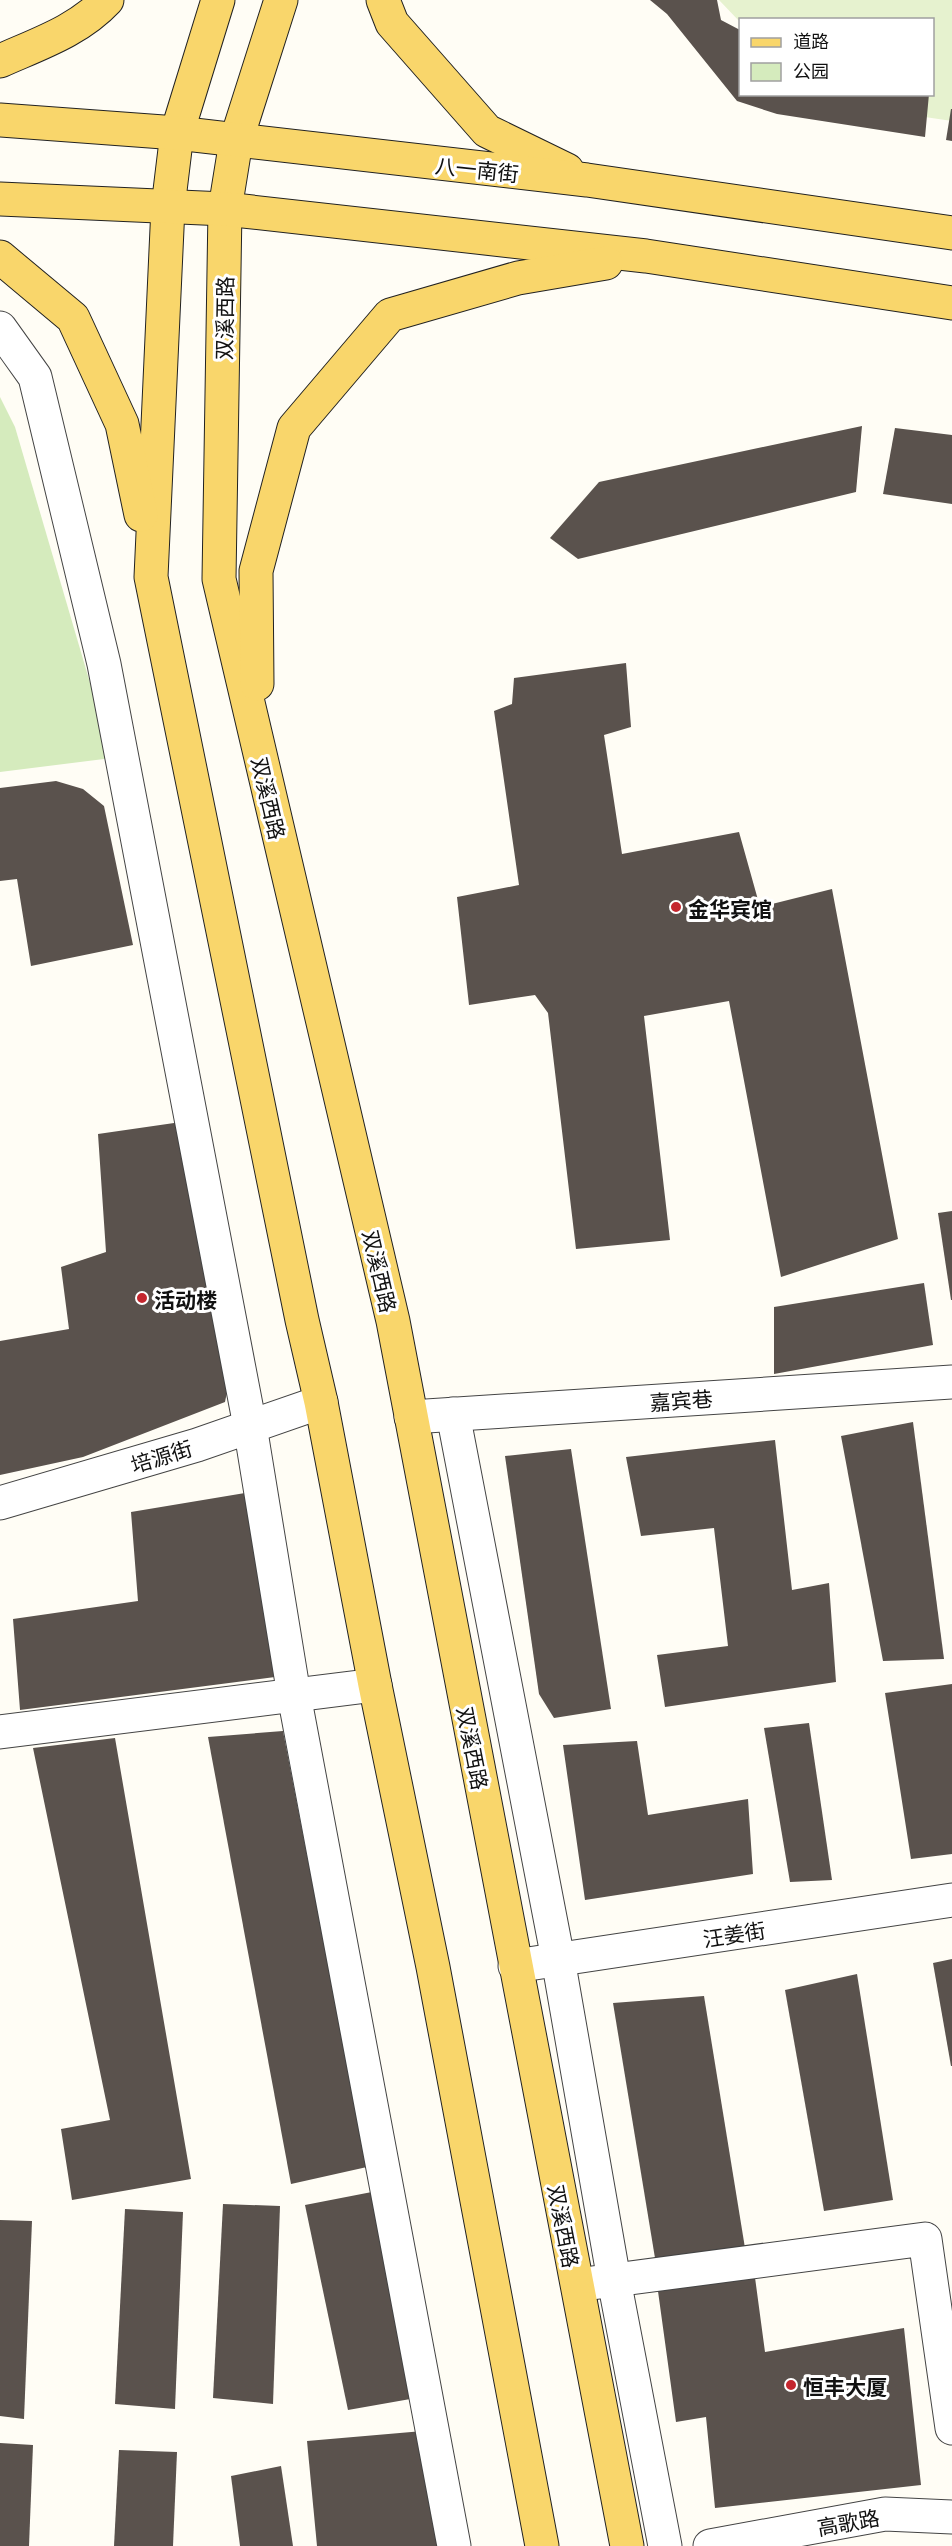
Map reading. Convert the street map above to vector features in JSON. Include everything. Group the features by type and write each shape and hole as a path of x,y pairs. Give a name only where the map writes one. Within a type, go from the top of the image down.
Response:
{"main road":[{"path":"0,61 70,30 96,12 107,0"},
{"path":"218,0 177,133 168,207 151,578 302,1320 321,1401 375,1685 433,1967 542,2546"},
{"name":"双溪西路","path":"281,0 236,141 225,209 219,579 393,1321 627,2546"},
{"path":"383,0 392,23 487,131 587,180"},
{"name":"八一南街","path":"0,120 177,133 587,180 952,233"},
{"path":"0,198 225,209 646,256 952,303"},
{"path":"257,743 256,571 294,428 390,315 518,278 646,256"},
{"path":"0,257 73,318 122,423 151,564"}],"street":[{"path":"0,328 35,377 104,664 250,1426 294,1695 454,2546"},
{"name":"嘉宾巷","path":"411,1417 952,1382"},
{"name":"培源街","path":"0,1503 197,1445 321,1401"},
{"path":"453,1414 558,1959 614,2280 665,2546"},
{"path":"0,1732 375,1685"},
{"name":"汪姜街","path":"515,1966 952,1900"},
{"path":"577,2285 924,2239 952,2428"},
{"name":"高歌路","path":"710,2546 885,2514 952,2517"}],"green space":[{"path":"719,0 952,0 952,121 803,99 800,96 934,96 934,18 739,18 739,21"},
{"path":"0,397 15,427 112,758 0,772"}],"building":[{"path":"650,0 717,0 721,20 739,29 739,96 929,96 925,137 777,114 737,101 667,14"},
{"path":"952,109 952,141 946,140"},
{"path":"862,426 856,492 578,559 550,538 599,482"},
{"path":"895,428 952,435 952,504 883,494"},
{"path":"626,663 631,727 604,735 622,854 739,832 760,907 832,889 898,1239 781,1277 729,1001 644,1016 670,1240 576,1249 548,1013 535,995 469,1005 457,897 519,885 494,711 512,704 514,678"},
{"path":"56,781 83,789 104,806 133,945 31,966 17,879 0,881 0,788"},
{"name":"活动楼","path":"181,1122 233,1362 225,1402 83,1457 0,1475 0,1341 69,1329 61,1267 106,1252 98,1134"},
{"path":"952,1211 952,1300 951,1300 938,1213"},
{"path":"924,1283 933,1345 774,1374 774,1307"},
{"path":"913,1422 944,1659 883,1661 841,1436"},
{"path":"775,1440 792,1590 829,1583 836,1682 665,1707 657,1655 728,1646 714,1528 641,1536 626,1457"},
{"path":"571,1449 611,1709 554,1718 539,1694 505,1456"},
{"path":"245,1493 275,1677 20,1710 13,1619 138,1601 131,1512"},
{"path":"952,1684 952,1854 911,1859 885,1693"},
{"path":"809,1723 832,1880 790,1882 764,1728"},
{"path":"283,1731 367,2167 291,2184 208,1737"},
{"path":"115,1738 191,2179 72,2200 61,2129 110,2120 33,1748"},
{"path":"637,1741 648,1815 748,1799 753,1874 585,1900 563,1745"},
{"path":"952,1959 952,2066 951,2066 933,1963"},
{"path":"857,1974 893,2200 824,2211 785,1990"},
{"path":"704,1996 745,2248 655,2258 613,2003"},
{"path":"377,2191 416,2398 348,2410 305,2205"},
{"path":"223,2204 280,2206 273,2404 213,2398"},
{"path":"125,2209 183,2212 175,2409 115,2404"},
{"path":"0,2220 32,2221 24,2419 0,2416"},
{"name":"恒丰大厦","path":"754,2270 765,2352 904,2328 921,2485 715,2508 706,2417 676,2422 657,2284"},
{"path":"423,2431 441,2546 317,2546 307,2441"},
{"path":"0,2443 33,2445 29,2546 0,2546"},
{"path":"119,2450 177,2452 173,2546 114,2546"},
{"path":"281,2466 293,2546 240,2546 231,2476"}],"place":[{"name":"金华宾馆","path":"676,907"},
{"name":"活动楼","path":"142,1298"},
{"name":"恒丰大厦","path":"791,2385"}]}
